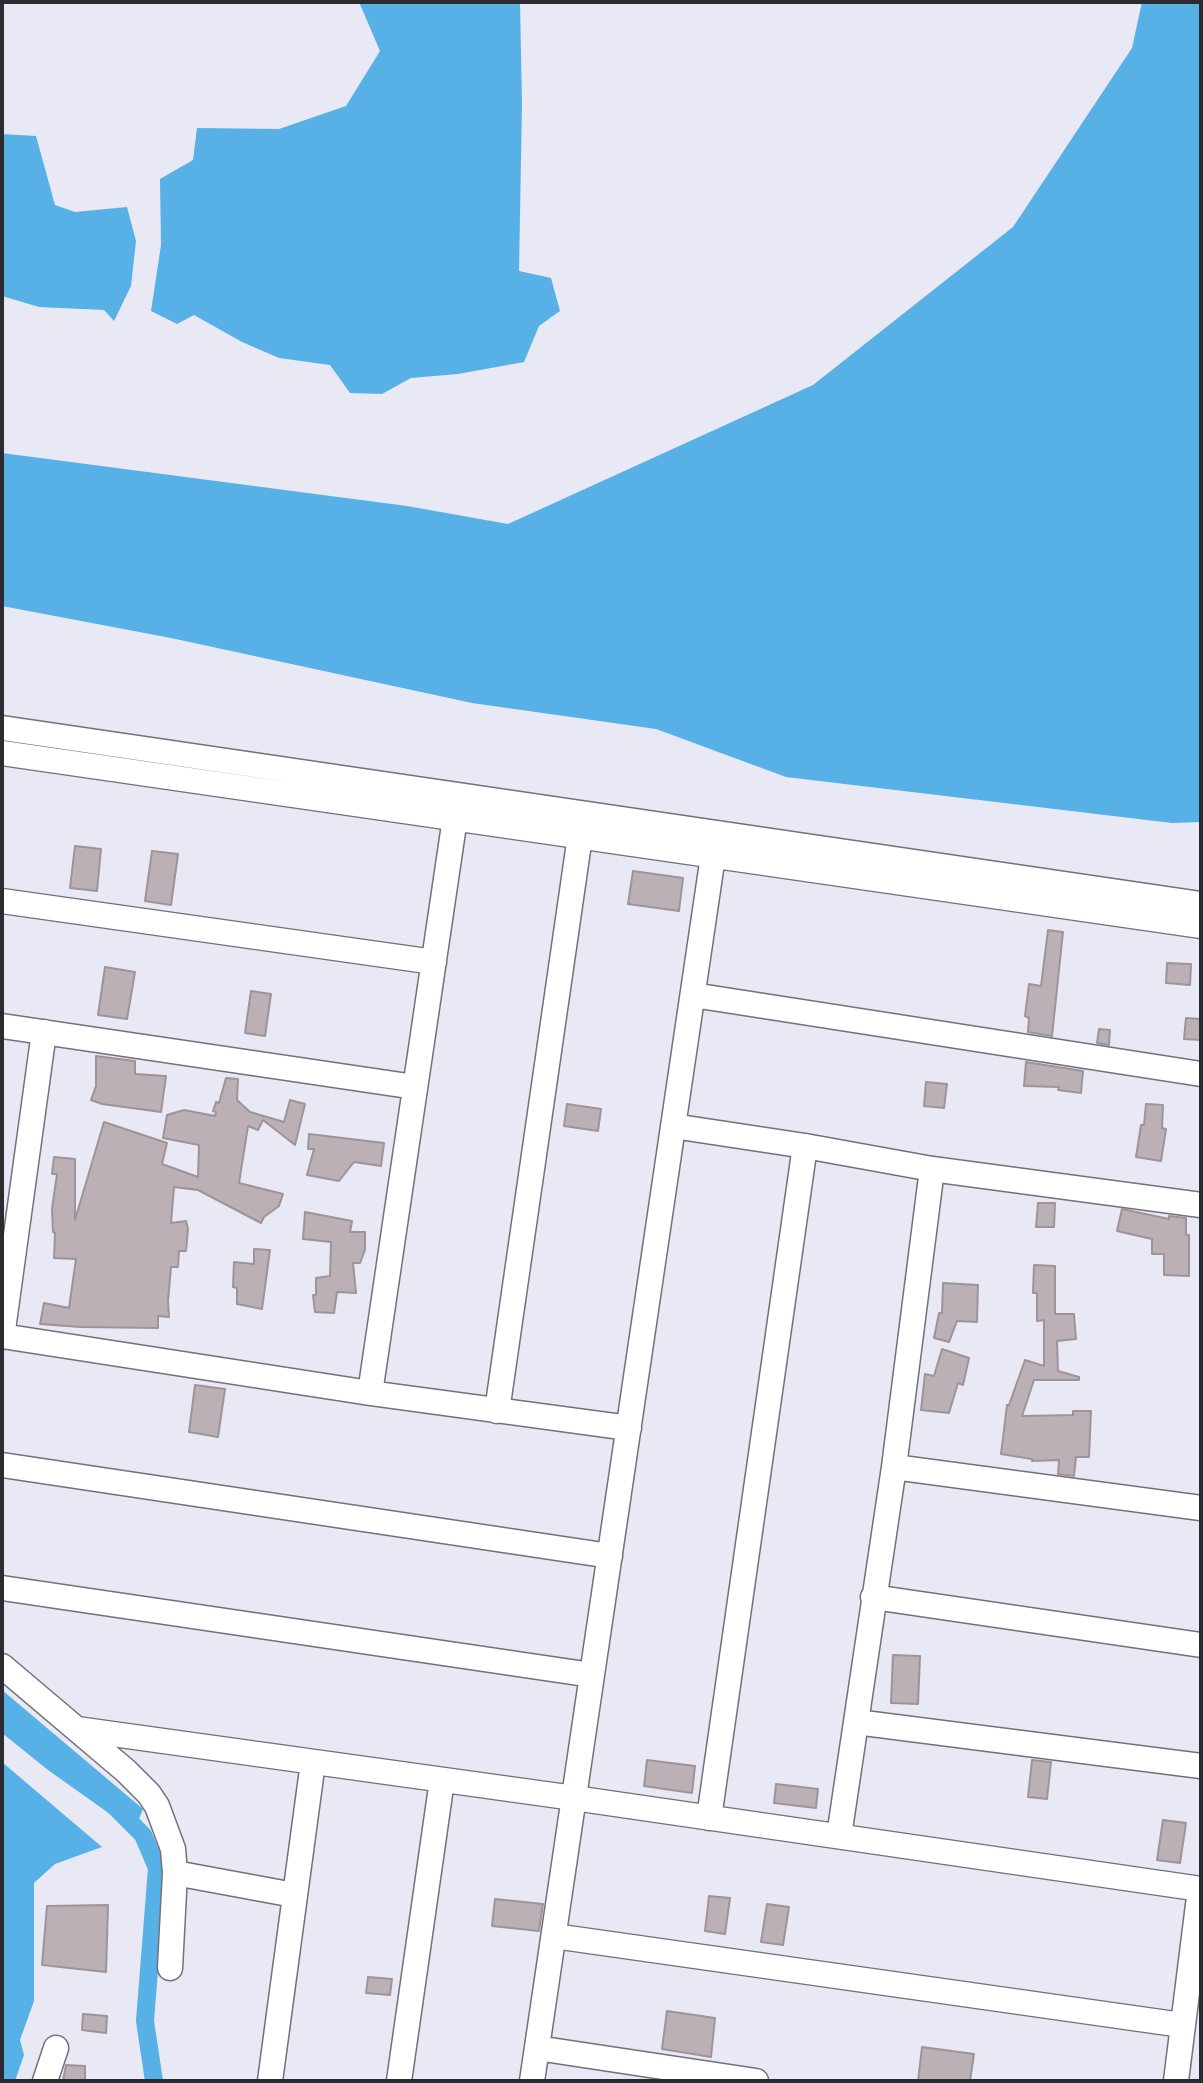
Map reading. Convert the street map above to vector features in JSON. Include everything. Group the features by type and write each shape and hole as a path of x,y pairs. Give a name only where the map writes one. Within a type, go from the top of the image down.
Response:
{"street":[{"path":"2,728 1201,904"},
{"path":"2,753 1201,926"},
{"path":"370,1393 456,818"},
{"path":"497,1411 580,836"},
{"path":"533,2081 713,856"},
{"path":"2,901 434,962"},
{"path":"693,995 1201,1074"},
{"path":"2,1026 415,1087"},
{"path":"44,1032 2,1337 370,1393 629,1428"},
{"path":"673,1126 932,1169 1201,1205"},
{"path":"709,1818 805,1146"},
{"path":"839,1836 894,1467 932,1169"},
{"path":"2,1465 610,1556"},
{"path":"894,1467 1201,1508"},
{"path":"2,1588 592,1675"},
{"path":"873,1597 1201,1645"},
{"path":"2,1666 149,1794 162,1817 176,1873 170,1968"},
{"path":"856,1722 1201,1766"},
{"path":"77,1729 1201,1889 1176,2081"},
{"path":"270,2081 313,1762"},
{"path":"400,2081 442,1780"},
{"path":"176,1873 294,1895"},
{"path":"554,1936 1182,2025"},
{"path":"45,2081 55,2048"},
{"path":"537,2048 756,2081"}],"water":[{"path":"359,2 520,2 522,104 519,271 551,278 560,311 539,326 524,362 458,374 411,378 382,394 350,393 330,365 279,358 242,342 194,315 177,324 151,311 161,245 160,179 193,160 197,128 279,129 346,106 380,51"},
{"path":"1142,2 1201,2 1201,822 1172,823 786,777 656,729 472,703 171,638 2,606 2,453 407,506 508,524 813,385 1013,227 1132,48"},
{"path":"2,134 36,136 55,205 75,212 127,207 136,241 131,286 114,321 104,310 39,307 2,296"},
{"path":"2,1690 143,1809 139,1819 124,1824 48,1770 2,1733"},
{"path":"2,1762 102,1847 55,1864 34,1883 34,2001 20,2040 24,2055 15,2081 2,2081"}],"building":[{"path":"75,846 101,849 97,891 70,888"},
{"path":"152,851 178,854 171,905 145,901"},
{"path":"633,871 683,878 679,911 628,904"},
{"path":"1048,930 1063,932 1052,1036 1028,1032 1029,1018 1025,1016 1029,984 1041,986"},
{"path":"1167,963 1191,964 1190,985 1166,983"},
{"path":"105,967 135,972 127,1019 98,1015"},
{"path":"251,991 271,994 265,1036 245,1033"},
{"path":"1186,1018 1201,1019 1201,1040 1184,1039"},
{"path":"1099,1029 1110,1030 1109,1045 1097,1043"},
{"path":"96,1056 135,1061 135,1074 166,1076 161,1112 91,1100 96,1086"},
{"path":"1026,1062 1083,1071 1081,1093 1058,1090 1059,1087 1024,1086"},
{"path":"226,1078 238,1079 237,1100 250,1112 284,1122 290,1100 305,1104 295,1145 263,1120 258,1130 248,1126 239,1183 283,1194 279,1206 264,1217 261,1223 198,1190 174,1187 171,1223 186,1221 188,1229 186,1251 179,1251 178,1267 171,1267 169,1317 158,1316 158,1328 40,1324 44,1303 69,1308 76,1259 54,1258 52,1209 57,1174 52,1174 54,1157 75,1159 75,1220 104,1122 167,1143 162,1164 198,1177 199,1145 163,1138 167,1115 184,1110 215,1116 216,1112 213,1111 216,1102 219,1103"},
{"path":"926,1082 947,1084 944,1108 924,1106"},
{"path":"567,1104 601,1109 598,1131 564,1126"},
{"path":"1146,1104 1163,1105 1162,1128 1166,1129 1161,1161 1136,1157"},
{"path":"309,1134 384,1143 381,1166 354,1162 339,1181 307,1175 314,1149 308,1149"},
{"path":"1038,1203 1055,1203 1054,1227 1036,1227"},
{"path":"1122,1209 1169,1219 1169,1216 1186,1218 1186,1235 1189,1235 1189,1276 1164,1275 1164,1254 1152,1254 1152,1239 1117,1231"},
{"path":"305,1212 352,1221 350,1232 365,1232 365,1250 360,1263 353,1263 356,1293 337,1292 334,1313 315,1312 313,1295 316,1295 316,1278 330,1276 331,1242 303,1239"},
{"path":"254,1249 270,1250 262,1309 237,1304 237,1288 233,1287 234,1262 254,1264"},
{"path":"1034,1265 1055,1266 1055,1314 1074,1314 1076,1339 1057,1341 1058,1371 1079,1377 1079,1380 1034,1380 1022,1416 1073,1415 1073,1411 1091,1411 1089,1457 1076,1457 1074,1476 1058,1474 1059,1460 1032,1461 1001,1454 1007,1405 1025,1360 1044,1366 1044,1320 1037,1321 1037,1293 1033,1293"},
{"path":"943,1283 978,1285 977,1322 957,1321 949,1342 934,1338 939,1313 942,1313"},
{"path":"942,1349 969,1358 963,1385 958,1383 949,1413 921,1410 925,1374 934,1376"},
{"path":"195,1385 225,1389 218,1437 189,1432"},
{"path":"893,1655 920,1656 918,1704 891,1703"},
{"path":"647,1760 695,1766 692,1793 644,1786"},
{"path":"1032,1760 1051,1762 1047,1799 1028,1797"},
{"path":"776,1784 818,1789 816,1808 774,1803"},
{"path":"1163,1820 1186,1823 1180,1863 1157,1860"},
{"path":"709,1896 730,1898 725,1934 705,1931"},
{"path":"495,1899 543,1904 539,1931 492,1926"},
{"path":"767,1904 789,1907 783,1945 761,1942"},
{"path":"108,1905 106,1972 42,1965 47,1906"},
{"path":"368,1977 392,1979 390,1995 366,1993"},
{"path":"667,2011 715,2018 711,2057 662,2049"},
{"path":"83,2014 107,2016 106,2033 82,2030"},
{"path":"922,2047 974,2054 970,2081 918,2081"},
{"path":"66,2065 85,2066 85,2081 63,2081"}],"waterway":[{"path":"114,1806 143,1835 157,1868 145,2021 154,2081"}]}
